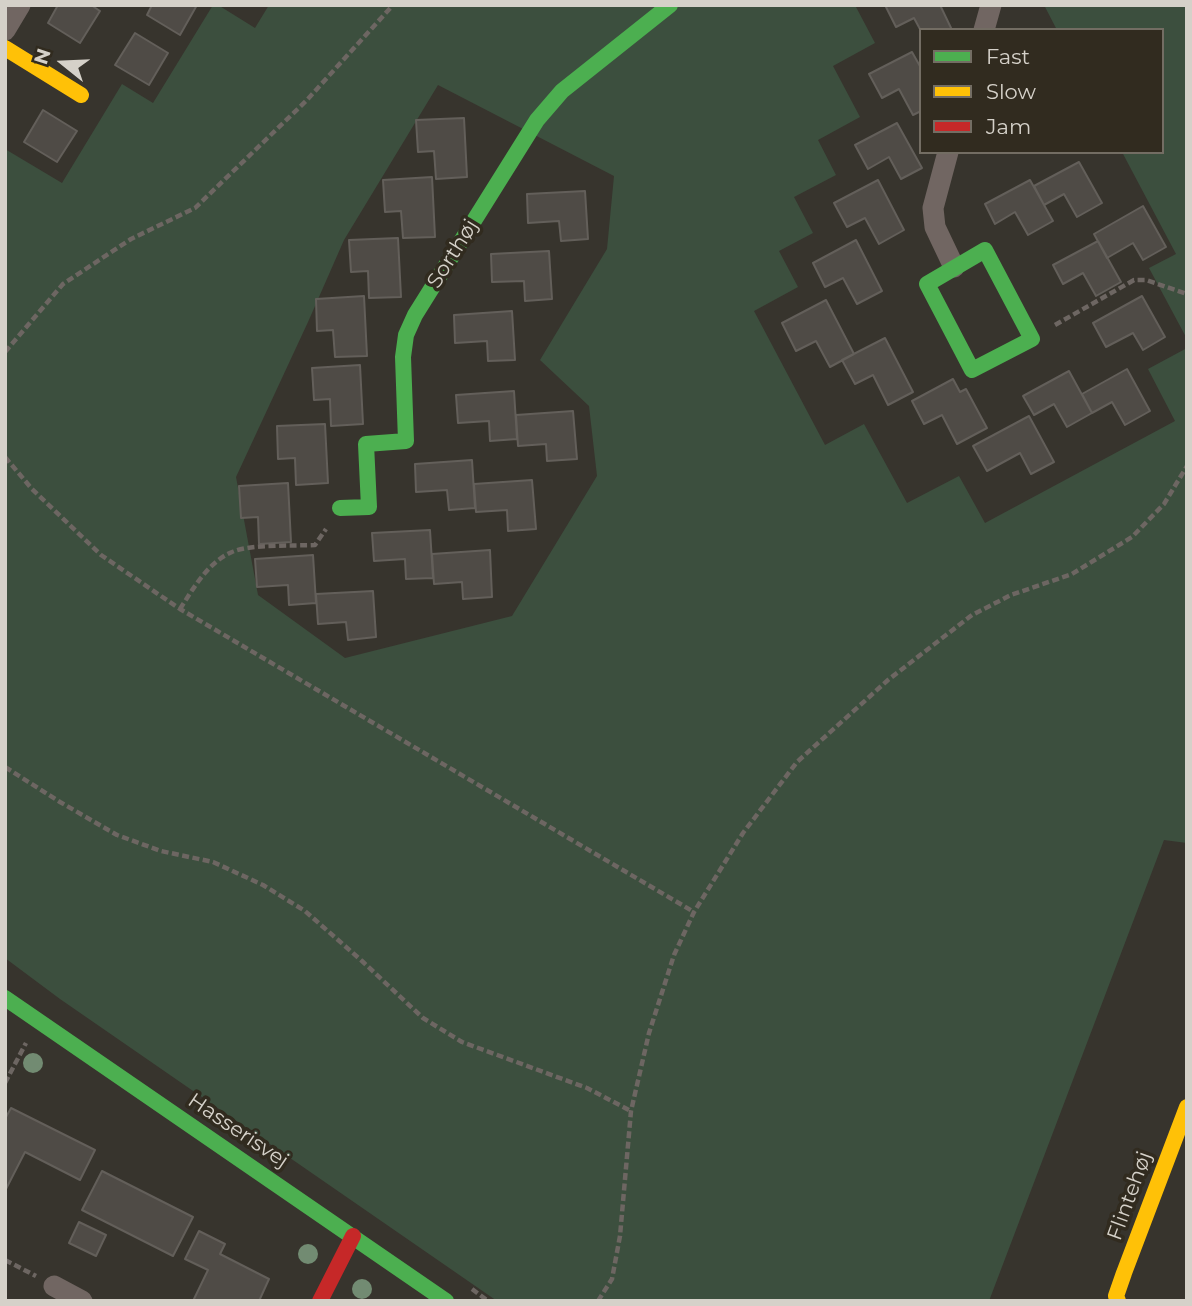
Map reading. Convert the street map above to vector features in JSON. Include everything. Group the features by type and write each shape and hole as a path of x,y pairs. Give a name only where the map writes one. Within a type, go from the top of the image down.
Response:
{"street":[{"path":"5,30 20,5"},
{"name":"Sorthøj","path":"340,509 369,507 366,444 406,441 403,357 406,335 415,315 537,120 562,91 670,5"},
{"path":"985,28 991,5"},
{"path":"5,48 81,95"},
{"path":"946,154 933,208 934,227 954,267"},
{"path":"985,250 1032,339 972,370 927,284 985,250"},
{"name":"Hasserisvej","path":"5,998 446,1301"},
{"name":"Flintehøj","path":"1118,1301 1116,1296 1124,1273 1187,1107"},
{"path":"320,1301 353,1236"},
{"path":"54,1286 82,1301"}],"path":[{"path":"5,352 62,284 131,239 195,208 306,101 393,5"},
{"path":"1032,339 1134,280 1146,280 1187,294"},
{"path":"5,457 32,489 101,555 180,609 694,912"},
{"path":"598,1301 612,1279 620,1236 631,1111 649,1033 674,955 694,912 743,833 797,762 878,689 972,615 1011,595 1072,574 1132,537 1164,504 1187,466"},
{"path":"180,609 205,573 232,552 249,548 315,545 340,509"},
{"path":"5,767 117,835 160,851 213,862 263,885 304,911 423,1018 462,1042 587,1088 631,1111"},
{"path":"5,1083 28,1041"},
{"path":"5,1261 54,1286"}],"green space":[{"path":"213,5 218,5 255,28 269,5 859,5 856,7 875,43 833,66 860,117 818,140 836,175 794,197 813,233 779,251 798,287 754,311 825,445 864,424 907,503 959,476 985,523 1175,421 1148,369 1187,348 1187,843 1164,840 989,1301 497,1301 60,999 5,958 5,149 62,183 122,84 153,103","holes":["438,85 614,176 607,249 540,360 589,406 597,476 512,616 345,658 258,595 236,477 344,240"]},
{"path":"1044,5 1187,5 1187,339 1149,268 1176,254 1123,154 1164,154 1164,28 1056,28"}],"building":[{"path":"58,5 91,5 100,11 80,43 48,23"},
{"path":"152,5 197,5 180,35 147,15"},
{"path":"885,5 940,5 951,28 919,28 914,18 896,27"},
{"path":"135,33 168,53 149,85 115,65"},
{"path":"912,52 919,64 919,112 913,115 899,89 882,98 869,74"},
{"path":"43,110 77,131 57,162 24,142"},
{"path":"464,118 467,177 436,179 434,151 418,152 416,120"},
{"path":"897,123 922,168 901,179 889,157 868,169 855,145"},
{"path":"1079,162 1102,203 1077,217 1064,194 1044,205 1034,186"},
{"path":"432,177 435,237 403,238 401,211 385,212 383,180"},
{"path":"878,180 904,230 879,244 865,218 847,227 834,203"},
{"path":"1030,180 1053,221 1028,235 1015,212 995,224 985,204"},
{"path":"585,191 588,239 561,241 559,221 528,223 527,194"},
{"path":"1143,206 1166,247 1143,260 1133,243 1107,258 1094,234"},
{"path":"398,238 401,297 369,298 368,271 351,272 349,240"},
{"path":"856,240 882,291 857,304 843,278 825,287 813,263"},
{"path":"1098,241 1121,282 1096,296 1083,273 1063,284 1053,265"},
{"path":"549,251 552,299 525,301 524,281 492,282 491,254"},
{"path":"364,296 367,356 335,357 333,330 317,331 316,299"},
{"path":"1142,296 1165,337 1143,350 1133,333 1106,347 1093,323"},
{"path":"826,300 854,354 830,367 816,341 796,351 782,323"},
{"path":"512,311 515,360 488,361 487,341 455,343 454,315"},
{"path":"885,338 913,392 888,405 873,375 855,384 842,360"},
{"path":"360,365 363,424 331,426 330,399 314,400 312,368"},
{"path":"1127,369 1150,411 1125,425 1112,402 1092,413 1082,394"},
{"path":"1069,371 1092,413 1067,427 1054,404 1034,415 1023,396"},
{"path":"953,379 960,392 966,389 987,428 957,444 942,415 924,424 912,401"},
{"path":"514,391 517,439 490,441 489,421 458,423 456,395"},
{"path":"573,411 577,459 547,461 546,444 518,446 516,415"},
{"path":"1029,416 1054,462 1031,474 1020,453 987,471 973,446"},
{"path":"325,424 328,483 296,485 295,458 278,459 277,426"},
{"path":"472,460 475,508 449,510 447,490 416,492 415,464"},
{"path":"532,480 536,529 508,531 507,510 476,512 474,484"},
{"path":"288,483 291,542 259,544 258,517 241,518 239,486"},
{"path":"430,530 433,578 406,579 405,559 374,561 372,533"},
{"path":"490,550 492,597 463,599 462,582 434,584 432,554"},
{"path":"313,555 316,603 289,605 288,585 257,587 255,559"},
{"path":"373,591 376,637 348,640 346,622 318,624 316,594"},
{"path":"11,1108 95,1150 80,1180 25,1152 5,1191 5,1119"},
{"path":"102,1171 193,1217 173,1256 82,1210"},
{"path":"79,1222 106,1235 96,1256 69,1243"},
{"path":"199,1231 225,1244 220,1254 269,1279 259,1301 193,1301 208,1270 185,1259"}],"traffic: fast":[{"path":"340,508 369,507 366,444 406,441 403,357 406,335 415,315 537,120 562,91 670,5"},
{"path":"985,250 1032,339 972,370 927,284 985,250"},
{"path":"5,998 446,1301"}],"traffic: slow":[{"path":"5,48 81,95"},
{"path":"1118,1301 1116,1296 1124,1273 1187,1107"}],"traffic: jam":[{"path":"320,1301 353,1236"}]}
